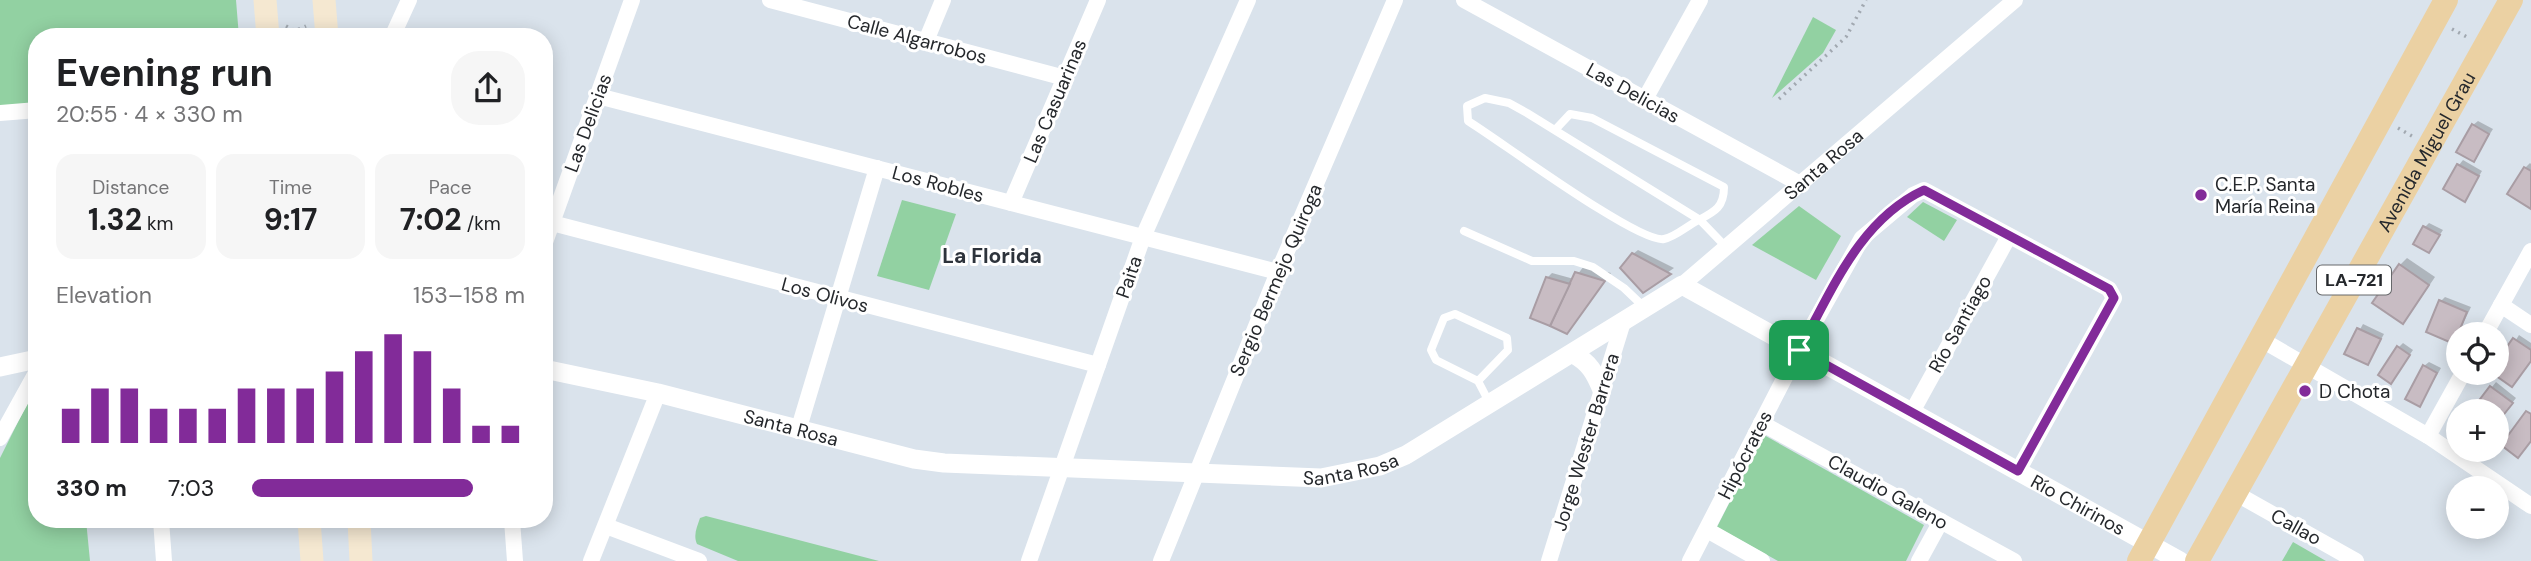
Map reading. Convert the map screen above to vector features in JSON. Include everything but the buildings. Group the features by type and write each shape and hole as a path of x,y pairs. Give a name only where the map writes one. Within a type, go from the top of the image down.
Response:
{"main road":[{"path":"265,0 267,28"},
{"path":"324,0 326,28"},
{"name":"Avenida Miguel Grau","path":"2197,561 2511,0"},
{"name":"LA-721","path":"2144,552 2441,10"},
{"path":"310,528 312,561"},
{"path":"359,528 361,561"}],"street":[{"path":"396,28 409,0"},
{"name":"Las Delicias","path":"553,220 632,0"},
{"name":"Calle Algarrobos","path":"770,0 798,4 1065,78"},
{"path":"926,41 943,0"},
{"name":"Las Casuarinas","path":"1012,203 1098,0"},
{"name":"Paita","path":"1029,561 1143,237 1248,0"},
{"name":"Sergio Bermejo Quiroga","path":"1161,561 1278,272 1395,0"},
{"name":"Las Delicias","path":"1464,0 1802,185"},
{"path":"1645,99 1700,0"},
{"name":"Santa Rosa","path":"553,371 658,393 914,459 1194,475 1293,478 1348,474 1406,455 1682,285 2015,0"},
{"name":"Los Robles","path":"597,96 1278,272"},
{"path":"0,113 28,111"},
{"path":"798,431 877,168"},
{"name":"Hipócrates","path":"1690,561 1799,350 1862,238 1913,195 1924,190 2009,236"},
{"name":"Los Olivos","path":"553,223 1098,366"},
{"path":"2009,236 2109,289 2114,298 2018,471"},
{"name":"Río Santiago","path":"1912,412 2009,236"},
{"path":"2492,322 2531,251"},
{"name":"Río Chirinos","path":"1682,285 2018,471 2144,552 2180,561"},
{"path":"2501,305 2531,325"},
{"name":"Jorge Wester Barrera","path":"1545,560 1623,322"},
{"path":"2262,340 2428,436 2531,506"},
{"path":"1573,354 1584,359 1595,373 1602,390"},
{"path":"0,367 28,361"},
{"path":"2428,436 2456,385"},
{"path":"0,438 28,387"},
{"path":"592,561 658,393"},
{"name":"Claudio Galeno","path":"1761,423 2014,561"},
{"name":"Callao","path":"2235,493 2356,561"},
{"path":"1919,561 1941,521"},
{"path":"606,526 699,561"},
{"path":"162,528 164,561"},
{"path":"513,528 515,561"},
{"path":"1707,530 1762,561"}],"lane":[{"path":"1555,130 1570,114 1592,118 1724,187 1724,198 1718,210 1700,219 1664,239 1649,237 1620,223 1468,121 1467,107 1485,98 1509,103 1700,219 1727,248"},
{"path":"1464,231 1531,261 1551,259 1593,267 1624,288 1645,308"},
{"path":"1478,380 1508,350 1507,338 1455,314 1444,318 1430,351 1436,360 1478,380 1490,405"}],"path":[{"path":"1779,99 1846,37 1866,0"},
{"path":"2441,10 2485,47"},
{"path":"304,28 307,17"},
{"path":"284,19 288,28"},
{"path":"2382,118 2429,146"}],"green space":[{"path":"0,0 236,0 238,28 28,28 28,105 0,107"},
{"path":"1813,17 1836,30 1823,53 1772,98"},
{"path":"902,200 956,214 929,290 877,276"},
{"path":"1923,202 1957,220 1944,241 1907,217"},
{"path":"1799,206 1841,236 1816,280 1752,245"},
{"path":"28,402 28,528 87,528 90,561 0,561 0,458"},
{"path":"1764,435 1924,525 1906,561 1778,561 1717,527"},
{"path":"706,516 879,561 738,561 697,544 695,534 700,518"},
{"path":"2293,542 2326,561 2282,561"}],"place":[{"name":"C.E.P. Santa María Reina","path":"2201,195"},
{"name":"D Chota","path":"2305,391"}],"district":[{"name":"La Florida","path":"992,256"}],"route":[{"path":"1924,190 2109,289 2114,298 2018,471 1799,350 1862,238 1913,195 1924,190"}]}
